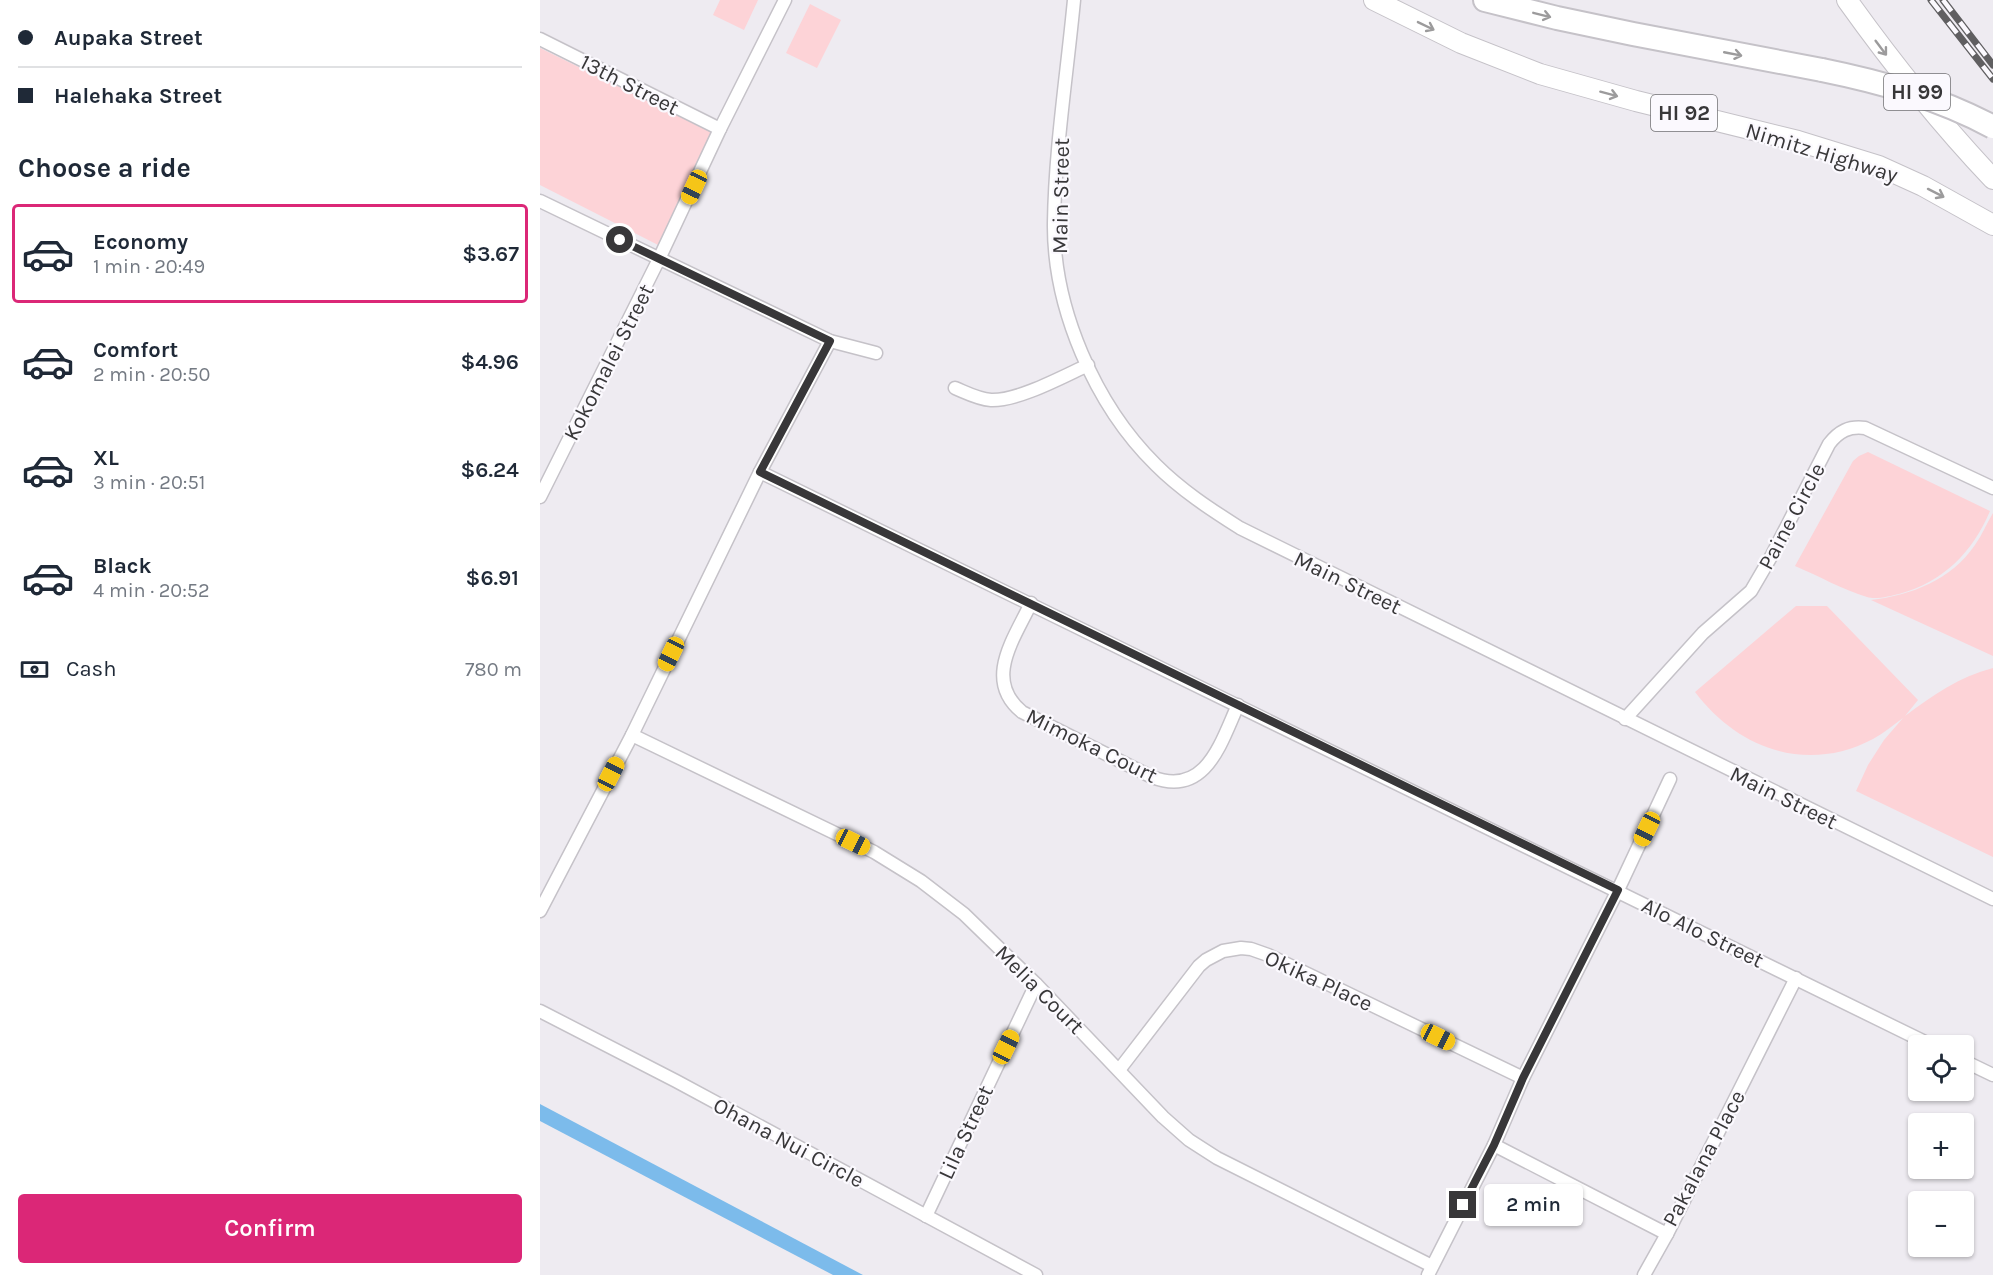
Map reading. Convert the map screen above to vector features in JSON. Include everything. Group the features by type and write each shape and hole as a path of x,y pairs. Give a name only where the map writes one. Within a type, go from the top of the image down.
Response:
{"highway":[{"path":"1485,0 1557,18 1822,70 1900,88 1973,116 1993,127"}],"main road":[{"name":"Nimitz Highway","path":"1374,0 1461,43 1540,74 1636,101 1798,141 1879,166 1932,191 1993,225"},
{"name":"HI 99","path":"1847,0 1883,51 1962,146 1993,179"}],"street":[{"name":"Kokomalei Street","path":"540,497 785,0"},
{"name":"Main Street","path":"1074,0 1054,225 1059,278 1072,329 1093,378 1121,423 1155,464 1195,499 1240,528 1282,550 1993,899"},
{"name":"13th Street","path":"540,39 720,129"},
{"path":"540,201 830,341 876,353"},
{"path":"540,911 632,735 760,472 830,341"},
{"path":"956,388 976,397 1001,399 1018,396 1088,365"},
{"name":"Paine Circle","path":"1625,719 1703,633 1751,591 1829,444 1836,435 1846,429 1865,428 1993,488"},
{"name":"Alo Alo Street","path":"760,472 1911,1035"},
{"name":"Mimoka Court","path":"1031,603 1004,664 1004,684 1012,703 1022,712 1152,777 1166,781 1180,781 1199,773 1213,758 1238,705"},
{"name":"Melia Court","path":"632,735 873,852 921,880 964,914 1036,984 1163,1118 1189,1140 1217,1158 1430,1270"},
{"path":"1430,1270 1494,1145 1523,1078 1618,890 1670,779"},
{"name":"Okika Place","path":"1119,1070 1199,966 1223,951 1241,948 1268,955 1523,1078"},
{"name":"Pakalana Place","path":"1494,1145 1667,1234 1796,978"},
{"name":"Lila Street","path":"926,1215 1036,984"},
{"name":"Ohana Nui Circle","path":"540,1011 686,1086 1036,1275"},
{"path":"1974,1066 1993,1075"},
{"path":"1644,1275 1667,1234"}],"shaded area":[{"path":"720,0 758,0 744,30 713,15"},
{"path":"810,4 841,20 817,68 786,53"},
{"path":"540,48 713,133 664,248 540,185"},
{"path":"1868,452 1990,511 1975,540 1943,573 1915,589 1879,598 1858,594 1795,566 1853,461"},
{"path":"1993,513 1993,656 1871,600 1916,590 1954,568 1978,541"},
{"path":"1796,606 1827,606 1918,700 1905,716 1969,676 1993,668 1993,857 1856,791 1868,765 1884,740 1903,718 1873,739 1848,749 1823,754 1799,755 1775,750 1753,741 1712,712 1695,692"}],"water":[{"path":"540,1104 863,1275 833,1275 540,1121"}],"railway":[{"path":"1931,0 1993,79"},
{"path":"1943,0 1993,65"}],"route":[{"path":"620,240 830,341 760,472 1618,890 1523,1078 1494,1145 1463,1205"}]}
